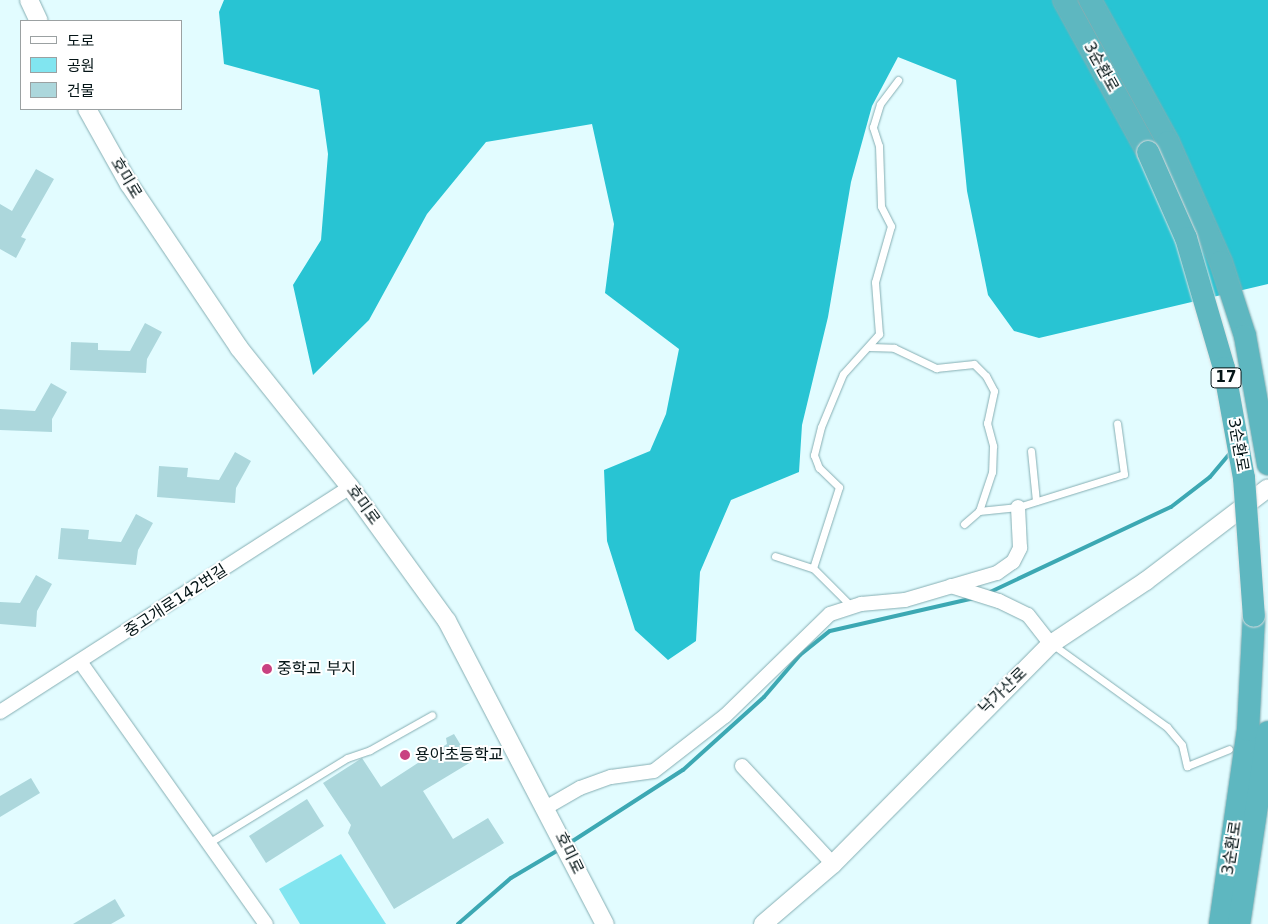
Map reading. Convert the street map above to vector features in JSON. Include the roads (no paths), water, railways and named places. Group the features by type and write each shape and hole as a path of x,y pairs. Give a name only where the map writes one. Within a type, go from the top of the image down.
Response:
{"highway":[{"name":"3순환로","path":"1064,0 1158,147 1224,368 1244,478 1254,616 1247,740 1220,924"},
{"name":"3순환로","path":"1090,0 1158,147 1237,308 1268,464"},
{"name":"3순환로","path":"1239,924 1268,732"}],"street":[{"path":"29,0 39,20"},
{"name":"호미로","path":"88,110 128,184 239,348 350,486 447,621 547,808 605,924"},
{"name":"중고개로142번길","path":"0,712 81,663 350,486"},
{"name":"낙가산로","path":"763,924 834,864 1051,644 1146,581 1268,488"},
{"path":"547,808 580,788 611,777 654,771 725,716 830,614 852,607 905,600 997,573 1013,562 1020,548 1018,507"},
{"path":"951,586 999,600 1028,615 1051,644"},
{"path":"81,663 210,842 266,924"},
{"path":"742,766 834,864"}],"lane":[{"path":"813,568 839,487 819,468 814,455 821,426 843,374 879,334 875,282 891,226 881,206 879,146 873,127 880,104 898,80"},
{"path":"870,346 894,348 936,368 974,364 986,376 994,390 987,423 993,446 992,472 979,511 964,524"},
{"path":"979,511 1018,507 1124,474 1117,423"},
{"path":"1031,451 1036,501"},
{"path":"775,556 813,568 852,607"},
{"path":"1051,644 1167,727 1182,745 1187,766 1229,749"},
{"path":"210,842 347,758 370,750 432,715"}],"waterway":[{"path":"988,593 1171,507 1210,477 1230,453"},
{"path":"568,844 683,770 764,697 800,655 830,631 974,598"},
{"path":"458,924 511,878 560,849"}],"place":[{"name":"중학교 부지","path":"267,669"},
{"name":"용아초등학교","path":"405,755"}]}
